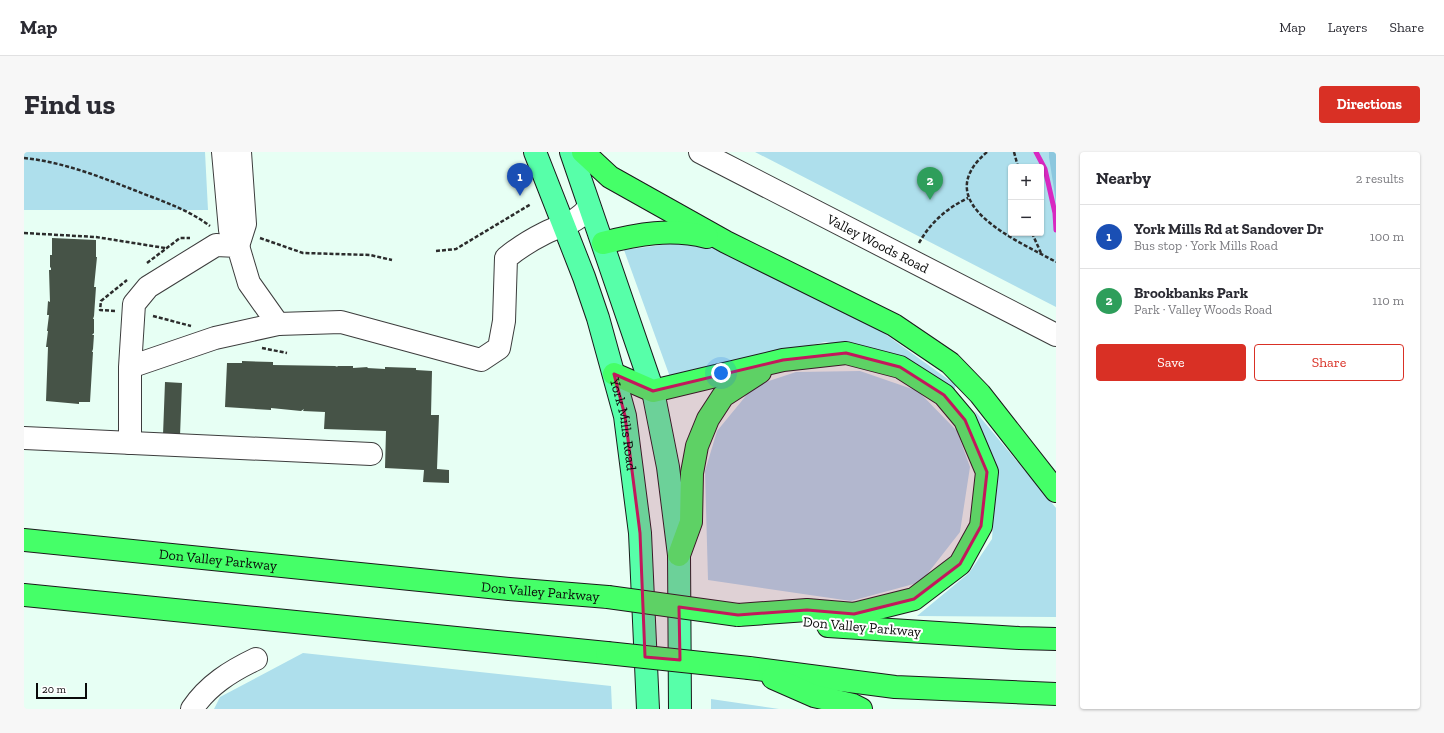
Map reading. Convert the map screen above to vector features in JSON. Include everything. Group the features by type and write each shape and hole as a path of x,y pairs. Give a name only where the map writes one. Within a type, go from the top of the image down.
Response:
{"highway":[{"path":"583,152 610,178 726,242 894,325 950,363 980,394 1056,491"},
{"path":"603,243 654,232 687,232 726,242"},
{"path":"614,374 653,391 783,360 846,353 900,367 944,395 965,420 987,472 981,526 960,564 914,599 854,614 807,610 738,615"},
{"path":"679,555 691,522 692,473 697,446 708,419 724,396 750,377 783,360"},
{"name":"Don Valley Parkway","path":"24,540 509,589 608,597 838,627 1056,639"},
{"path":"24,595 750,668 895,687 1056,694"},
{"path":"750,668 814,696 853,705 860,709"}],"main road":[{"name":"York Mills Road","path":"534,152 580,266 598,318 625,416 640,533 648,709"},
{"path":"571,152 653,391 668,467 679,555 680,709"},
{"path":"580,266 603,243"}],"street":[{"path":"223,152 230,230 239,247 249,283 278,324"},
{"path":"239,247 245,224 240,152"},
{"name":"Valley Woods Road","path":"700,152 1056,336"},
{"path":"130,367 215,338 278,324 341,322 481,360 499,348 504,321 506,258 516,249 542,234 581,218 590,207"},
{"path":"130,443 130,367 134,304 148,287 216,245 239,247"},
{"path":"24,438 371,454"},
{"path":"192,709 202,696 226,675 256,659"}],"path":[{"path":"987,152 971,169 968,198 982,218 999,232 1056,262"},
{"path":"1014,152 1017,164"},
{"path":"24,158 60,165 118,184 193,213 213,227"},
{"path":"911,261 920,241 929,228 941,215 954,205 968,198"},
{"path":"436,251 456,249 531,204"},
{"path":"24,233 96,237 166,248"},
{"path":"239,247 253,236 303,252 370,255 392,260"},
{"path":"1033,236 1041,254"},
{"path":"180,238 192,238"}],"highlighted area":[{"path":"846,353 900,367 944,395 965,420 987,472 981,526 960,564 914,599 854,614 807,610 738,615 679,607 680,660 645,657 640,533 625,416 614,374 653,391 783,360"}],"shaded area":[{"path":"24,152 205,152 208,210 24,210"},
{"path":"755,152 1056,152 1056,307"},
{"path":"1049,152 1056,152 1056,202 1049,157"},
{"path":"676,243 718,248 881,331 956,385 954,391 881,352 825,342 670,377 624,250"},
{"path":"860,371 918,391 957,431 970,467 960,532 921,582 851,601 708,580 705,471 717,431 754,386 796,372"},
{"path":"975,411 1056,508 1056,617 917,616 969,573 992,539 996,475"},
{"path":"303,653 611,686 612,709 214,709 220,697"},
{"path":"711,699 779,709 711,709"}],"building":[{"path":"52,238 96,240 97,257 94,287 96,287 93,319 94,333 92,335 94,335 90,402 79,402 79,404 46,401 48,347 46,347 49,315 47,315 48,301 50,302 49,270 51,270 50,255 52,255"},
{"path":"242,361 273,362 273,365 353,366 353,368 368,367 367,368 385,369 385,367 416,368 416,370 432,371 431,415 439,415 437,469 449,470 449,483 423,482 424,470 385,468 386,431 324,429 325,412 303,411 304,409 301,411 271,408 271,410 225,407 227,363 242,363"},
{"path":"165,382 182,383 180,436 163,435"}],"waterway":[{"path":"1036,152 1045,169 1055,213 1056,230"}],"place":[{"name":"York Mills Rd at Sandover Dr","path":"520,196"},
{"name":"Brookbanks Park","path":"930,200"}]}
